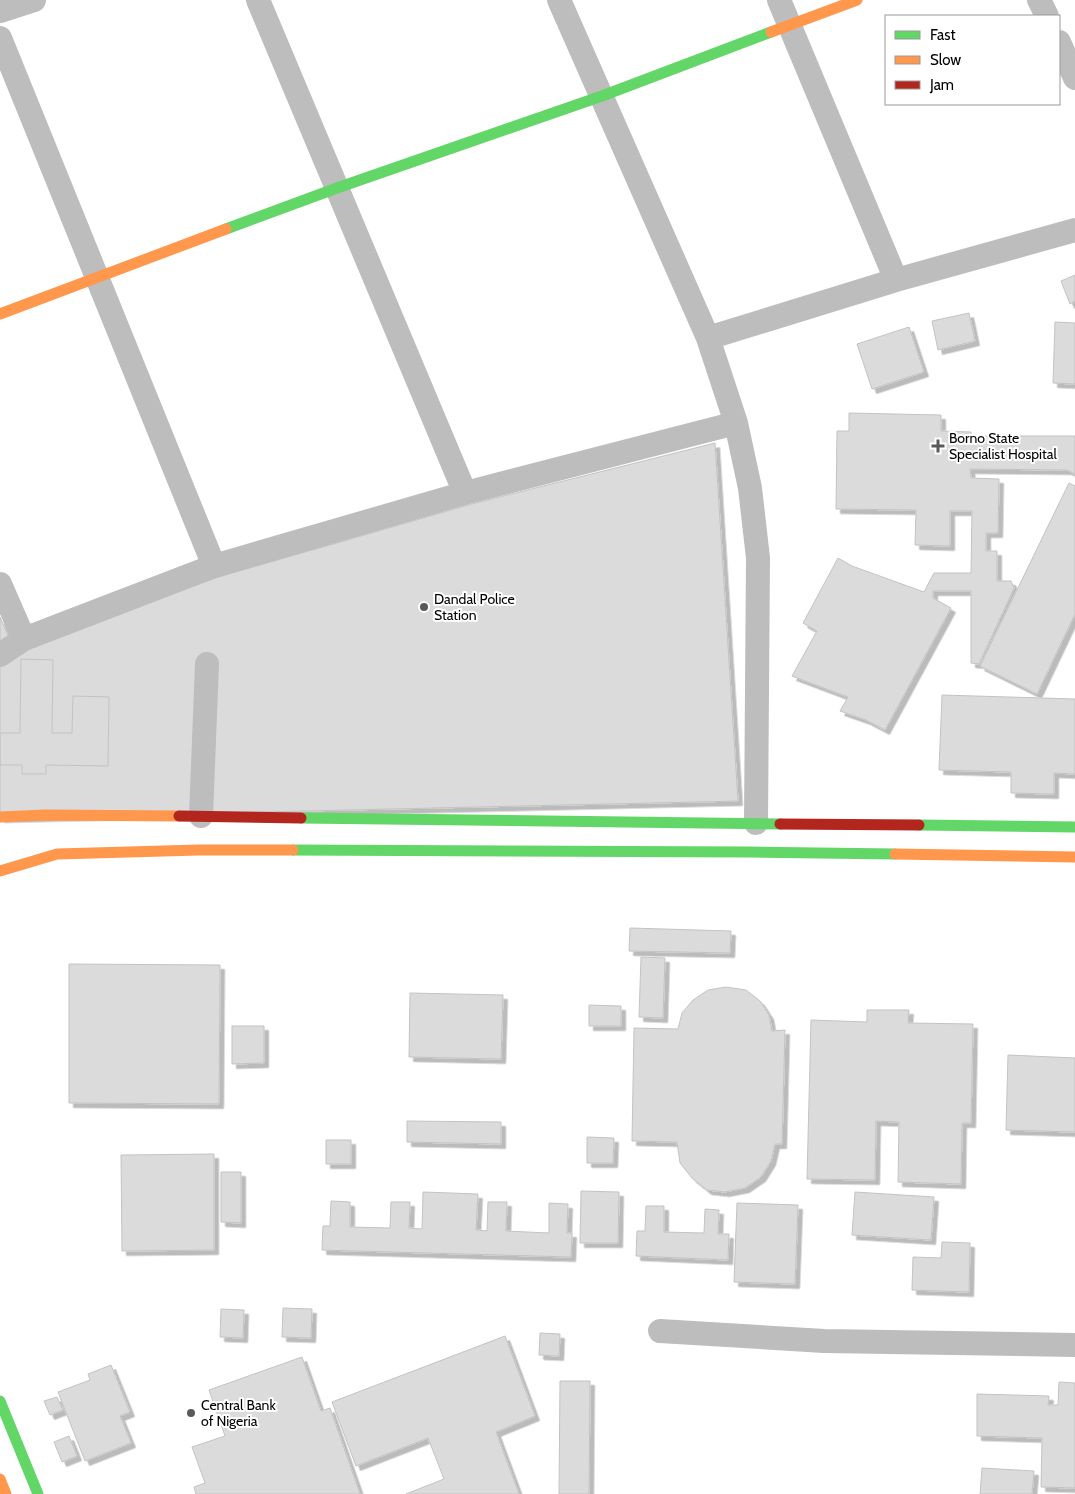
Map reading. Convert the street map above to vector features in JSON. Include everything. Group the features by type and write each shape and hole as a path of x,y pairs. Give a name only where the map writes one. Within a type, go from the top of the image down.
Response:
{"main road":[{"path":"0,314 337,188 602,96 857,0"},
{"path":"0,817 45,815 201,816 1075,827"},
{"path":"0,871 57,854 199,850 740,852 1075,856"},
{"path":"0,1401 38,1494"},
{"path":"0,1479 6,1494"}],"street":[{"path":"0,11 34,0"},
{"path":"258,0 465,493"},
{"path":"559,0 708,338 736,423 750,488 758,558 756,823"},
{"path":"779,0 896,280"},
{"path":"1039,0 1046,15"},
{"path":"0,38 214,566"},
{"path":"1060,44 1075,78"},
{"path":"708,338 896,280 1075,230"},
{"path":"0,655 24,638 214,566 465,493 736,423"},
{"path":"0,584 24,638"},
{"path":"201,816 208,664"},
{"path":"660,1331 824,1341 1075,1345"}],"building":[{"path":"1075,275 1075,301 1070,304 1061,281"},
{"path":"969,313 975,341 938,350 932,321"},
{"path":"1055,322 1075,323 1075,384 1053,383"},
{"path":"909,327 924,372 872,389 857,344"},
{"path":"849,413 941,415 941,431 971,432 971,436 1075,436 1075,474 1067,470 970,469 971,478 999,479 998,533 986,533 986,551 997,551 997,581 1011,581 1014,588 979,664 971,663 971,591 933,591 933,598 951,608 885,730 866,720 840,711 848,697 792,676 817,631 803,623 838,558 852,566 924,592 934,573 971,573 972,511 950,511 950,546 915,545 916,510 836,509 837,431 849,431"},
{"name":"Dandal Police Station","path":"715,443 738,801 0,818 0,661 24,639 222,576 472,504"},
{"path":"1069,483 1075,486 1075,614 1037,694 980,666"},
{"path":"0,617 10,640 0,645"},
{"path":"21,659 53,660 52,733 72,733 73,696 109,697 108,766 46,765 46,774 22,774 22,765 0,765 0,733 20,733"},
{"path":"942,695 1075,699 1075,774 1054,773 1054,794 1011,793 1011,772 939,770"},
{"path":"630,928 731,931 730,953 629,951"},
{"path":"641,957 665,958 663,1018 639,1017"},
{"path":"69,964 220,965 219,1104 69,1103"},
{"path":"726,987 746,990 760,1001 769,1015 772,1031 785,1030 782,1144 775,1144 771,1161 761,1177 745,1188 725,1192 707,1190 692,1178 680,1163 677,1142 632,1141 634,1028 678,1029 682,1013 693,1000 708,990"},
{"path":"410,993 503,995 501,1059 409,1057"},
{"path":"589,1005 621,1006 621,1026 589,1026"},
{"path":"867,1010 909,1010 908,1023 973,1024 971,1123 962,1123 961,1184 898,1182 899,1122 876,1121 875,1180 807,1179 811,1020 867,1022"},
{"path":"232,1026 264,1026 264,1063 232,1064"},
{"path":"1008,1055 1075,1058 1075,1132 1006,1130"},
{"path":"407,1121 501,1122 501,1144 407,1142"},
{"path":"587,1137 614,1138 613,1163 587,1163"},
{"path":"326,1140 351,1140 351,1164 326,1164"},
{"path":"214,1154 214,1250 122,1251 121,1155"},
{"path":"221,1172 241,1172 241,1223 221,1222"},
{"path":"581,1191 619,1192 618,1243 580,1243"},
{"path":"423,1192 478,1194 476,1230 487,1231 488,1202 507,1202 506,1231 549,1233 549,1203 568,1204 567,1233 572,1233 571,1257 322,1250 323,1226 330,1226 331,1201 350,1202 350,1227 390,1228 391,1202 410,1202 409,1228 422,1229"},
{"path":"855,1192 934,1197 931,1240 852,1235"},
{"path":"737,1203 798,1205 795,1284 734,1282"},
{"path":"646,1206 664,1206 664,1232 704,1233 705,1209 719,1210 718,1234 729,1234 728,1260 636,1256 637,1231 645,1231"},
{"path":"942,1242 970,1243 969,1292 912,1290 913,1257 941,1258"},
{"path":"283,1308 312,1309 311,1338 282,1337"},
{"path":"221,1309 244,1310 243,1338 220,1337"},
{"path":"540,1333 560,1334 559,1356 539,1355"},
{"path":"505,1336 535,1416 496,1432 519,1494 406,1494 444,1479 428,1438 356,1466 332,1402"},
{"path":"302,1357 321,1411 330,1408 360,1494 196,1494 194,1487 205,1483 192,1447 225,1436 209,1390"},
{"path":"111,1365 130,1412 120,1416 131,1443 85,1461 58,1392 90,1380 88,1374"},
{"path":"560,1381 590,1381 589,1494 559,1494"},
{"path":"1059,1382 1075,1383 1075,1488 1041,1487 1042,1438 977,1436 977,1394 1049,1396 1048,1405 1058,1405"},
{"path":"57,1397 63,1410 50,1415 44,1401"},
{"path":"69,1436 77,1456 62,1462 54,1442"},
{"path":"982,1468 1034,1471 1032,1494 980,1494"}],"traffic: fast":[{"path":"226,229 337,188 602,96 771,32"},
{"path":"301,818 780,824"},
{"path":"919,825 1075,827"},
{"path":"293,850 895,854"},
{"path":"0,1401 38,1494"}],"traffic: slow":[{"path":"771,32 857,0"},
{"path":"0,314 226,229"},
{"path":"0,817 45,815 179,816"},
{"path":"0,871 57,854 199,850 293,850"},
{"path":"895,854 1075,857"},
{"path":"0,1479 6,1494"}],"traffic: jam":[{"path":"179,816 301,818"},
{"path":"780,824 919,825"}],"place":[{"name":"Borno State Specialist Hospital","path":"938,446"},
{"name":"Dandal Police Station","path":"424,607"},
{"name":"Central Bank of Nigeria","path":"191,1413"}]}
